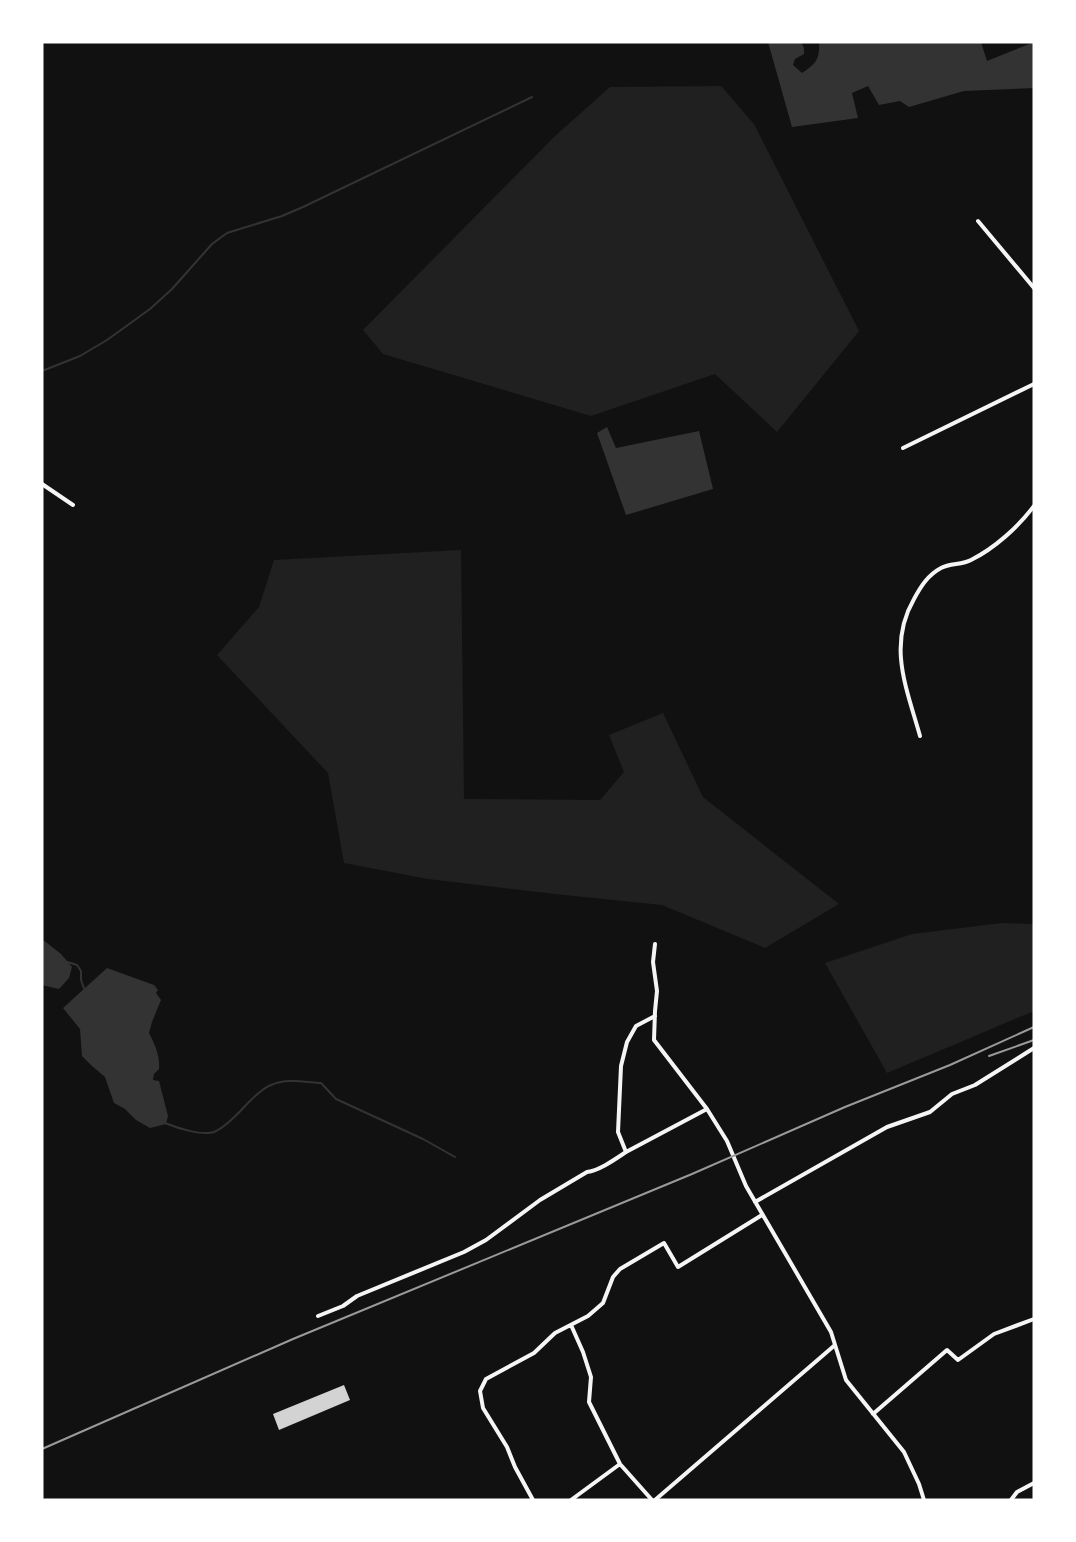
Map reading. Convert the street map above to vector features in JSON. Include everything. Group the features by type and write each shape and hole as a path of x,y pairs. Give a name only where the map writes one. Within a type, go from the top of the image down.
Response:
{"street":[{"path":"978,221 1034,288"},
{"path":"903,448 1034,384"},
{"path":"42,484 73,505"},
{"path":"920,736 900,654 901,632 909,608 921,586 932,574 944,566 970,561 990,548 1027,516 1034,506"},
{"path":"655,944 653,962 657,991 654,1040 707,1109 727,1141 746,1186 831,1332 846,1380 904,1452 924,1500"},
{"path":"626,1152 618,1132 621,1066 627,1042 636,1026 655,1016"},
{"path":"755,1202 886,1127 930,1112 952,1094 975,1085 1034,1048"},
{"path":"318,1316 344,1306 357,1296 464,1252 540,1200 587,1172 707,1109"},
{"path":"533,1500 507,1447 483,1408 480,1391 486,1379 534,1353 555,1333 588,1316 603,1303 613,1278 620,1269 664,1243 678,1267 762,1215"},
{"path":"873,1414 947,1350 958,1360 994,1334 1034,1318"},
{"path":"570,1325 583,1352 591,1377 589,1402 620,1464 654,1500 835,1345"},
{"path":"571,1500 620,1464"},
{"path":"1011,1500 1017,1492 1034,1483"}],"shaded area":[{"path":"768,42 801,42 804,54 795,59 793,65 802,73 816,60 819,53 819,42 981,42 987,61 1034,42 1034,88 964,91 909,107 900,101 879,105 868,86 852,93 858,118 792,127"},
{"path":"721,86 754,124 859,331 777,432 715,374 591,416 383,354 363,330 555,136 610,87"},
{"path":"607,427 616,448 699,431 713,489 626,515 597,433"},
{"path":"461,550 464,799 600,800 624,772 609,735 663,713 703,797 839,904 765,948 662,905 428,879 344,863 328,773 217,655 259,607 274,560"},
{"path":"1002,923 1034,924 1034,1011 887,1073 825,963 912,934"},
{"path":"42,939 61,954 72,967 69,978 59,989 42,985"},
{"path":"107,968 154,985 158,990 156,993 161,1000 149,1033 158,1055 159,1069 154,1074 153,1080 159,1081 168,1116 166,1124 150,1128 114,1103 105,1077 82,1056 80,1029 63,1008"}],"building":[{"path":"344,1385 350,1400 279,1430 273,1414"}],"waterway":[{"path":"42,371 80,356 150,309 172,289 212,244 227,233 303,207 532,97"},
{"path":"64,961 77,965 81,971 85,991"},
{"path":"165,1123 196,1132 214,1132 271,1085 289,1081 321,1083 336,1099 423,1139 455,1157"}],"railway":[{"path":"42,1449 293,1339 692,1174 1034,1027"},
{"path":"989,1056 1034,1040"}]}
